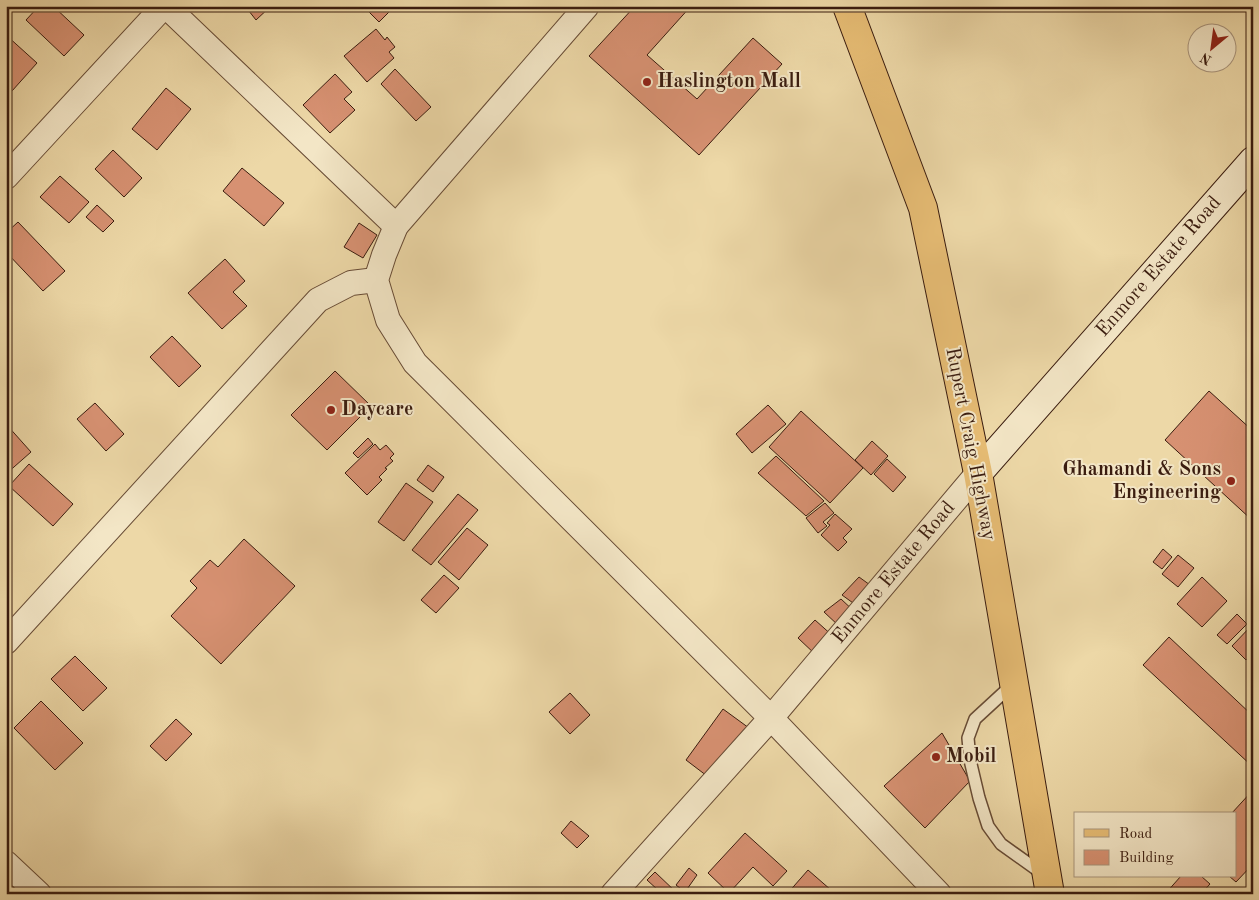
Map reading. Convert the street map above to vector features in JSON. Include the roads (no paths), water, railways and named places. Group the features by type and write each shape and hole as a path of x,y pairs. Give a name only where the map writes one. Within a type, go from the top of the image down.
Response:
{"main road":[{"name":"Rupert Craig Highway","path":"847,6 923,208 978,473 1048,885"},
{"name":"Enmore Estate Road","path":"978,473 1253,161"}],"street":[{"path":"6,177 165,6 396,226"},
{"path":"587,6 396,226 376,280 388,320 415,362 771,718 939,894"},
{"path":"6,642 318,300 351,284 376,280"},
{"name":"Enmore Estate Road","path":"613,894 771,718 978,473"},
{"path":"9,872 39,894"}],"lane":[{"path":"1014,683 975,719 968,738 970,760 988,826 1001,844 1048,885"}],"place":[{"name":"Haslington Mall","path":"647,82"},
{"name":"Daycare","path":"331,410"},
{"name":"Ghamandi & Sons Engineering","path":"1231,481"},
{"name":"Mobil","path":"936,757"}]}
